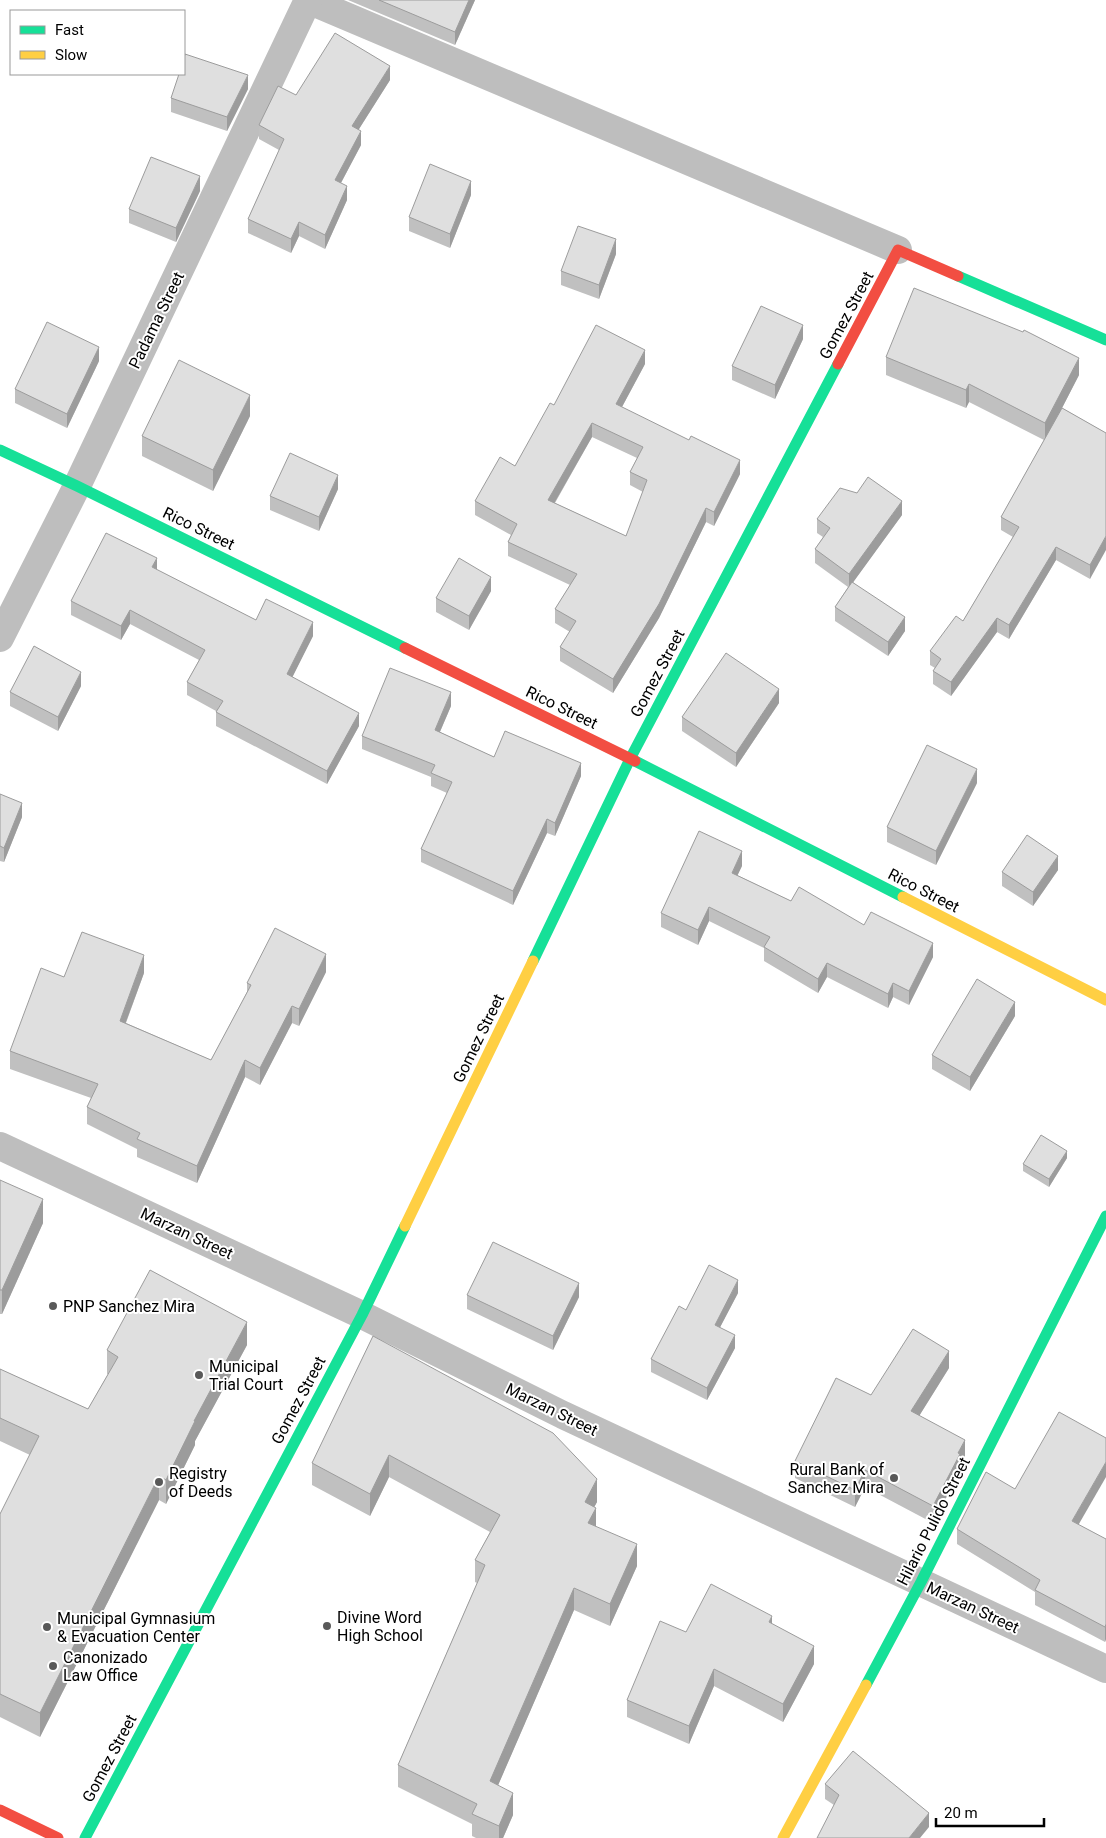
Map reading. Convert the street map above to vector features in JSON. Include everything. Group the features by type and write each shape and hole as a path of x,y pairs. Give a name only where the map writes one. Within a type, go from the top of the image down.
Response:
{"main road":[{"path":"898,250 1106,340"},
{"name":"Gomez Street","path":"85,1838 362,1315 630,759 898,250"},
{"name":"Rico Street","path":"0,450 630,759 1106,1000"},
{"name":"Hilario Pulido Street","path":"782,1838 921,1582 1106,1216"},
{"path":"0,1810 58,1838"}],"street":[{"path":"308,0 898,250"},
{"name":"Padama Street","path":"0,638 76,486 308,0"},
{"name":"Marzan Street","path":"0,1146 362,1315 563,1415 1106,1669"}],"building":[{"path":"379,0 469,0 455,32"},
{"path":"335,33 390,66 352,126 361,131 335,180 347,186 325,235 299,222 291,239 248,219 284,139 259,125 278,86 296,95"},
{"path":"185,54 248,75 227,117 171,98 179,75 185,75"},
{"path":"151,157 200,176 176,228 129,209"},
{"path":"430,164 471,181 450,234 409,217"},
{"path":"578,226 616,239 599,285 561,271"},
{"path":"914,288 1023,332 1024,330 1079,358 1045,423 969,384 966,390 886,357"},
{"path":"761,306 803,325 775,385 732,366"},
{"path":"47,322 99,347 67,414 15,389"},
{"path":"596,325 645,350 616,404 689,440 691,436 740,460 714,512 706,508 659,604 613,679 560,647 576,621 555,609 577,574 508,542 517,524 475,501 500,457 515,466 550,403 554,405","holes":["592,423 643,447 630,472 647,480 626,536 548,500"]},
{"path":"179,360 250,395 213,470 142,436"},
{"path":"1062,408 1106,433 1106,536 1090,565 1056,547 1009,625 997,618 951,682 933,671 941,659 930,651 956,616 963,621 1019,527 1001,517"},
{"path":"290,453 338,475 319,517 270,496"},
{"path":"868,477 902,501 849,574 815,549 830,528 817,519 840,488 857,493"},
{"path":"106,533 157,558 152,567 256,620 266,599 313,622 287,674 359,713 327,771 216,712 223,701 187,682 205,650 130,610 121,626 71,601"},
{"path":"459,558 491,577 469,616 436,598"},
{"path":"852,582 905,617 888,642 835,607"},
{"path":"34,646 81,672 58,717 10,692"},
{"path":"726,653 779,689 736,753 682,717"},
{"path":"390,668 451,692 435,730 494,757 505,731 581,763 555,823 547,819 513,891 421,849 452,782 431,773 435,765 362,736"},
{"path":"927,745 977,769 936,851 887,827"},
{"path":"0,794 22,803 4,848 0,846"},
{"path":"699,831 742,851 732,873 791,901 799,887 864,925 871,912 933,943 909,991 893,983 888,994 827,963 818,979 764,947 770,937 709,907 698,930 661,913"},
{"path":"1027,835 1058,856 1033,892 1002,872"},
{"path":"275,928 326,954 299,1009 292,1006 260,1068 245,1060 197,1166 137,1139 140,1133 87,1107 98,1084 10,1051 41,968 64,977 82,932 144,955 120,1021 211,1060 251,985 247,983"},
{"path":"977,979 1015,1002 970,1077 932,1055"},
{"path":"1041,1135 1067,1151 1049,1179 1023,1164"},
{"path":"0,1180 43,1199 2,1290 0,1290"},
{"path":"493,1242 579,1283 553,1336 467,1295"},
{"path":"709,1265 738,1280 715,1325 735,1335 707,1388 651,1359 679,1306 686,1310"},
{"path":"150,1270 247,1322 194,1421 166,1480 159,1476 40,1713 0,1694 0,1514 39,1436 0,1418 0,1369 88,1409 118,1357 107,1350"},
{"path":"913,1329 949,1351 911,1411 965,1440 958,1453 960,1454 933,1506 865,1470 855,1490 795,1461 836,1378 871,1395"},
{"path":"373,1336 553,1433 597,1479 585,1502 596,1508 588,1523 637,1544 610,1604 574,1588 490,1781 513,1793 499,1826 472,1814 477,1804 398,1765 485,1565 475,1560 500,1515 389,1455 370,1494 312,1463"},
{"path":"1059,1412 1106,1438 1106,1462 1072,1521 1106,1539 1105,1627 1035,1590 1040,1580 957,1529 986,1472 1015,1489"},
{"path":"711,1584 772,1616 769,1622 814,1646 783,1704 714,1669 689,1726 627,1700 660,1621 686,1632"},
{"path":"853,1751 929,1813 909,1838 817,1838 839,1795 825,1784"}],"traffic: fast":[{"path":"958,276 1106,340"},
{"path":"533,961 630,759 838,364"},
{"path":"0,450 405,648"},
{"path":"635,761 903,897"},
{"path":"866,1685 921,1582 1106,1216"},
{"path":"85,1838 362,1315 405,1226"}],"traffic: slow":[{"path":"903,897 1106,1000"},
{"path":"405,1226 533,961"},
{"path":"783,1838 866,1685"}],"traffic: jam":[{"path":"838,364 898,250 958,276"},
{"path":"405,648 635,761"},
{"path":"0,1810 58,1838"}],"place":[{"name":"PNP Sanchez Mira","path":"53,1306"},
{"name":"Municipal Trial Court","path":"199,1375"},
{"name":"Rural Bank of Sanchez Mira","path":"894,1478"},
{"name":"Registry of Deeds","path":"159,1482"},
{"name":"Divine Word High School","path":"327,1626"},
{"name":"Municipal Gymnasium & Evacuation Center","path":"47,1627"},
{"name":"Canonizado Law Office","path":"53,1666"}]}
